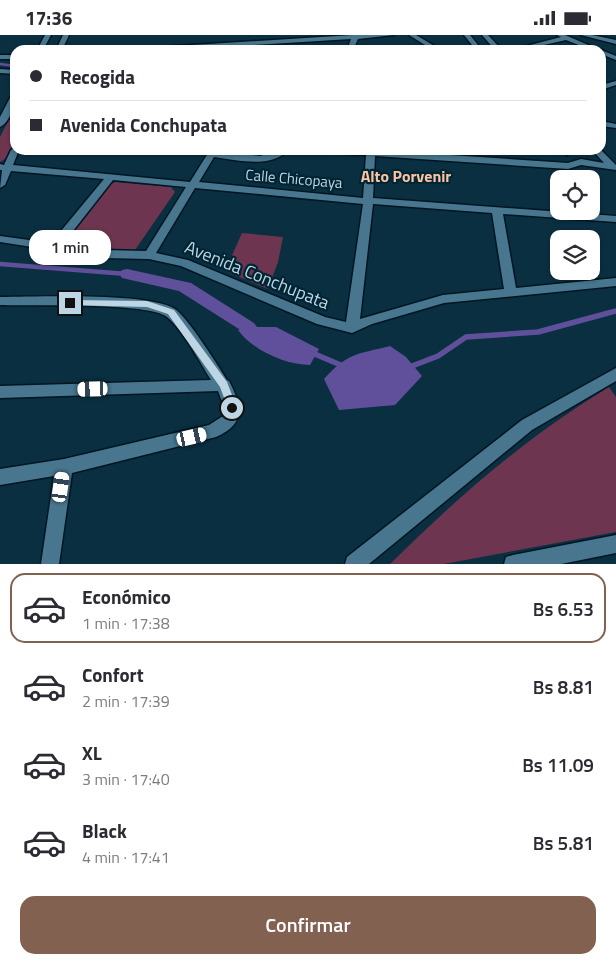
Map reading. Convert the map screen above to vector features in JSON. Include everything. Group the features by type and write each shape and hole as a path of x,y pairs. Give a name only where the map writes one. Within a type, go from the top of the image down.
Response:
{"street":[{"path":"216,45 312,37 391,35"},
{"path":"412,35 429,45"},
{"path":"467,35 475,45"},
{"path":"485,35 494,45"},
{"path":"559,35 584,45"},
{"path":"584,35 616,42"},
{"path":"536,45 566,38"},
{"path":"0,125 10,106"},
{"path":"0,185 4,168 12,155"},
{"path":"149,255 210,155"},
{"path":"236,155 268,159 279,155"},
{"path":"352,328 368,201 371,155"},
{"path":"457,155 568,167 581,162 615,169"},
{"path":"601,155 615,169"},
{"name":"Calle Chicopaya","path":"4,168 497,212 616,219"},
{"path":"54,245 110,178"},
{"path":"497,212 510,292"},
{"name":"Avenida Conchupata","path":"0,239 102,253 149,255 184,263 322,321 352,328"},
{"path":"352,328 368,320 406,311 443,299 616,282"},
{"path":"0,301 147,304 171,312 224,385 232,408 232,418 225,426 210,432 64,467 0,477"},
{"path":"354,564 527,425 558,405 615,377"},
{"path":"0,392 224,385"},
{"path":"50,564 64,467"},
{"path":"513,564 616,544"}],"shaded area":[{"path":"10,118 10,152 0,162 0,137"},
{"path":"115,182 171,187 175,192 135,250 130,252 68,244 65,240 109,185"},
{"path":"242,233 283,237 278,262 268,289 225,271"},
{"path":"248,327 276,327 319,349 310,365 280,359 252,344 238,330"},
{"path":"390,346 406,357 422,376 395,405 339,410 324,379 332,370 347,359 361,353"},
{"path":"609,387 616,397 616,532 444,564 390,564 442,514 521,447"}],"waterway":[{"path":"0,64 10,65"},
{"path":"0,264 127,274"},
{"path":"127,274 152,278 185,287 248,327"},
{"path":"407,368 438,356 466,337 538,332 616,311"},
{"path":"310,352 343,366"}],"district":[{"name":"Alto Porvenir","path":"406,176"}],"route":[{"path":"70,303 147,304 171,312 224,385 232,408"}]}
